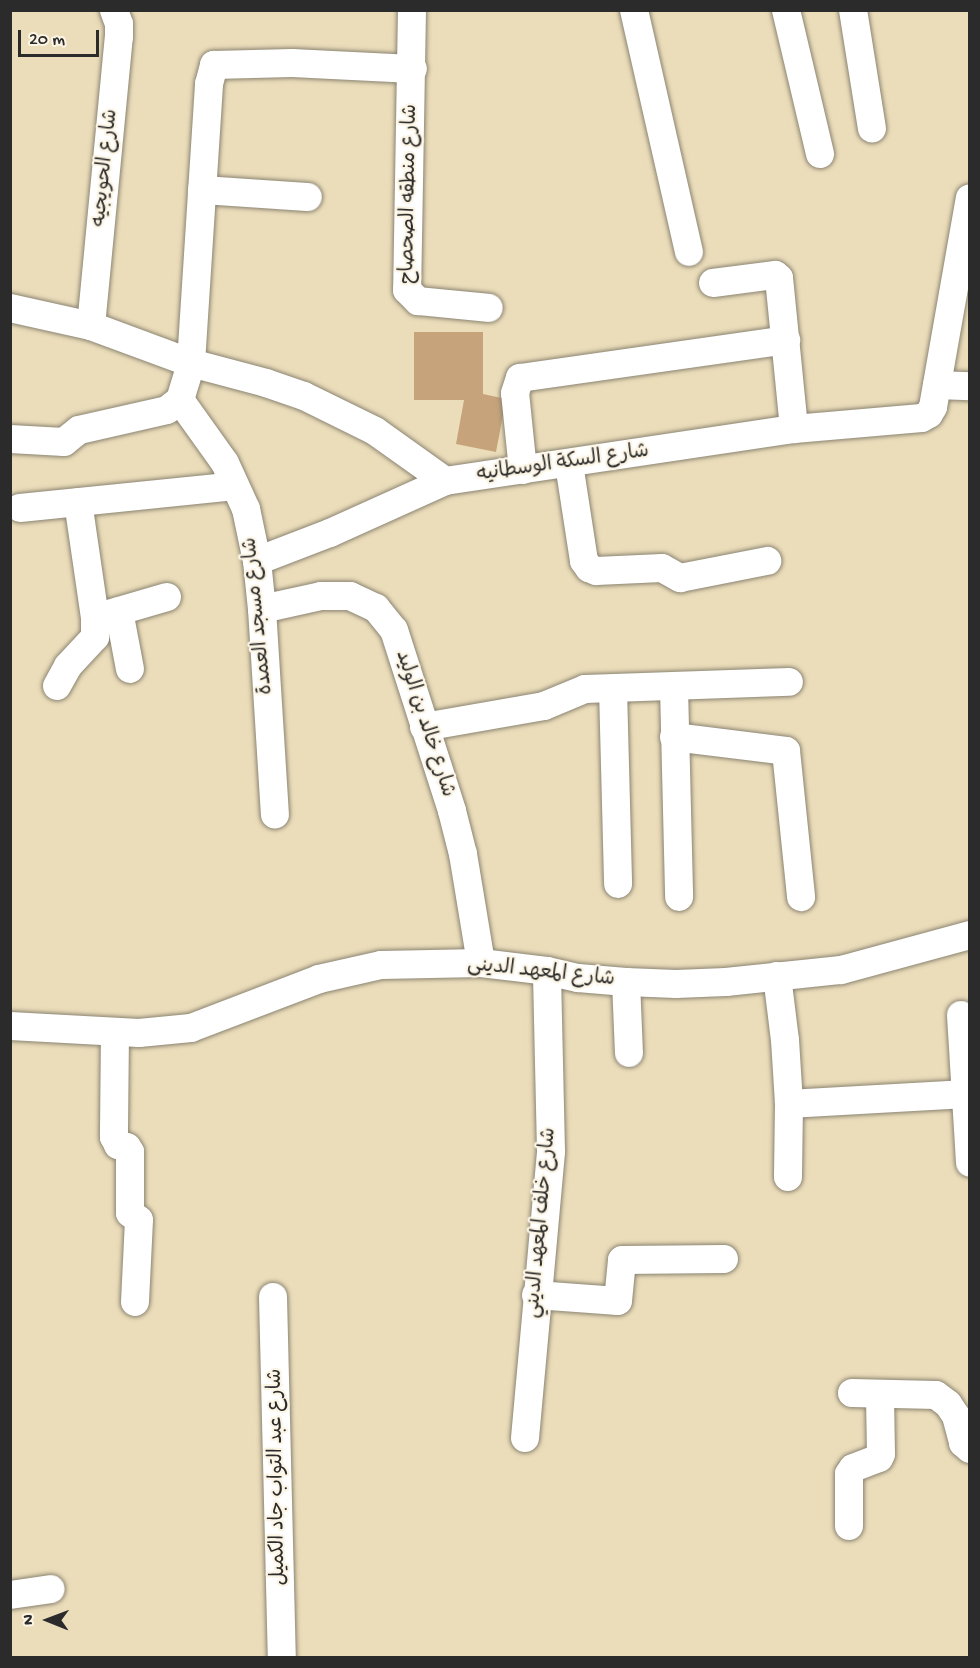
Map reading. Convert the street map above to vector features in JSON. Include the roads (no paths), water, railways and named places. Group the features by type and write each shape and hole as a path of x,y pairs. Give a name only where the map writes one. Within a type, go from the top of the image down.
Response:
{"street":[{"name":"شارع الحويجيه","path":"91,326 119,37 119,24 114,10"},
{"name":"شارع منطقه الصحصاح","path":"412,10 413,69 407,290 418,301 489,308"},
{"path":"634,10 689,252"},
{"path":"786,10 820,154"},
{"path":"853,10 872,128"},
{"path":"10,439 64,442 79,430 167,410 180,400 191,363 209,84 214,65 292,63 413,69"},
{"path":"202,190 308,196"},
{"name":"شارع السكة الوسطانيه","path":"257,561 369,517 445,481 794,429 922,418 929,414 933,407 960,304 969,198"},
{"path":"713,283 775,275 781,282 794,429"},
{"path":"10,308 91,326 191,363 266,383 304,396 375,431 445,481"},
{"path":"524,470 515,393 520,378 786,340"},
{"path":"937,385 969,386"},
{"name":"شارع مسجد العمدة","path":"180,400 225,463 246,509 257,561 262,609 275,815"},
{"path":"569,464 584,561 589,568 596,571 662,568 680,578 767,561"},
{"path":"20,508 235,486"},
{"path":"78,502 107,614 130,669"},
{"name":"شارع خالد بن الوليد","path":"262,609 331,596 350,596 376,608 394,630 463,854 481,963"},
{"path":"66,683 107,614 167,597"},
{"path":"424,727 544,706 585,689 789,682"},
{"path":"674,687 679,897"},
{"path":"613,689 618,884"},
{"path":"674,737 786,751 801,897"},
{"name":"شارع المعهد الدينى","path":"10,1026 115,1033 191,1028 350,970 381,965 481,963 547,971 578,978 676,984 841,970 969,934"},
{"name":"شارع خلف المعهد الديني","path":"525,1438 536,1295 551,1151 547,971"},
{"path":"777,976 785,1040 789,1104 789,1177"},
{"path":"626,982 629,1053"},
{"path":"962,1016 969,1163"},
{"path":"115,1033 114,1137 118,1145 126,1147 130,1152 129,1210 139,1220 135,1302"},
{"path":"789,1104 966,1094"},
{"path":"536,1295 616,1301 619,1299 622,1260 724,1259"},
{"name":"شارع عبد التواب جاد الكميل","path":"273,1297 282,1658"},
{"path":"852,1393 928,1394 942,1398 956,1416 963,1443 969,1449"},
{"path":"849,1526 849,1474 853,1468 879,1458 881,1454 880,1394"},
{"path":"10,1595 51,1588"}]}
